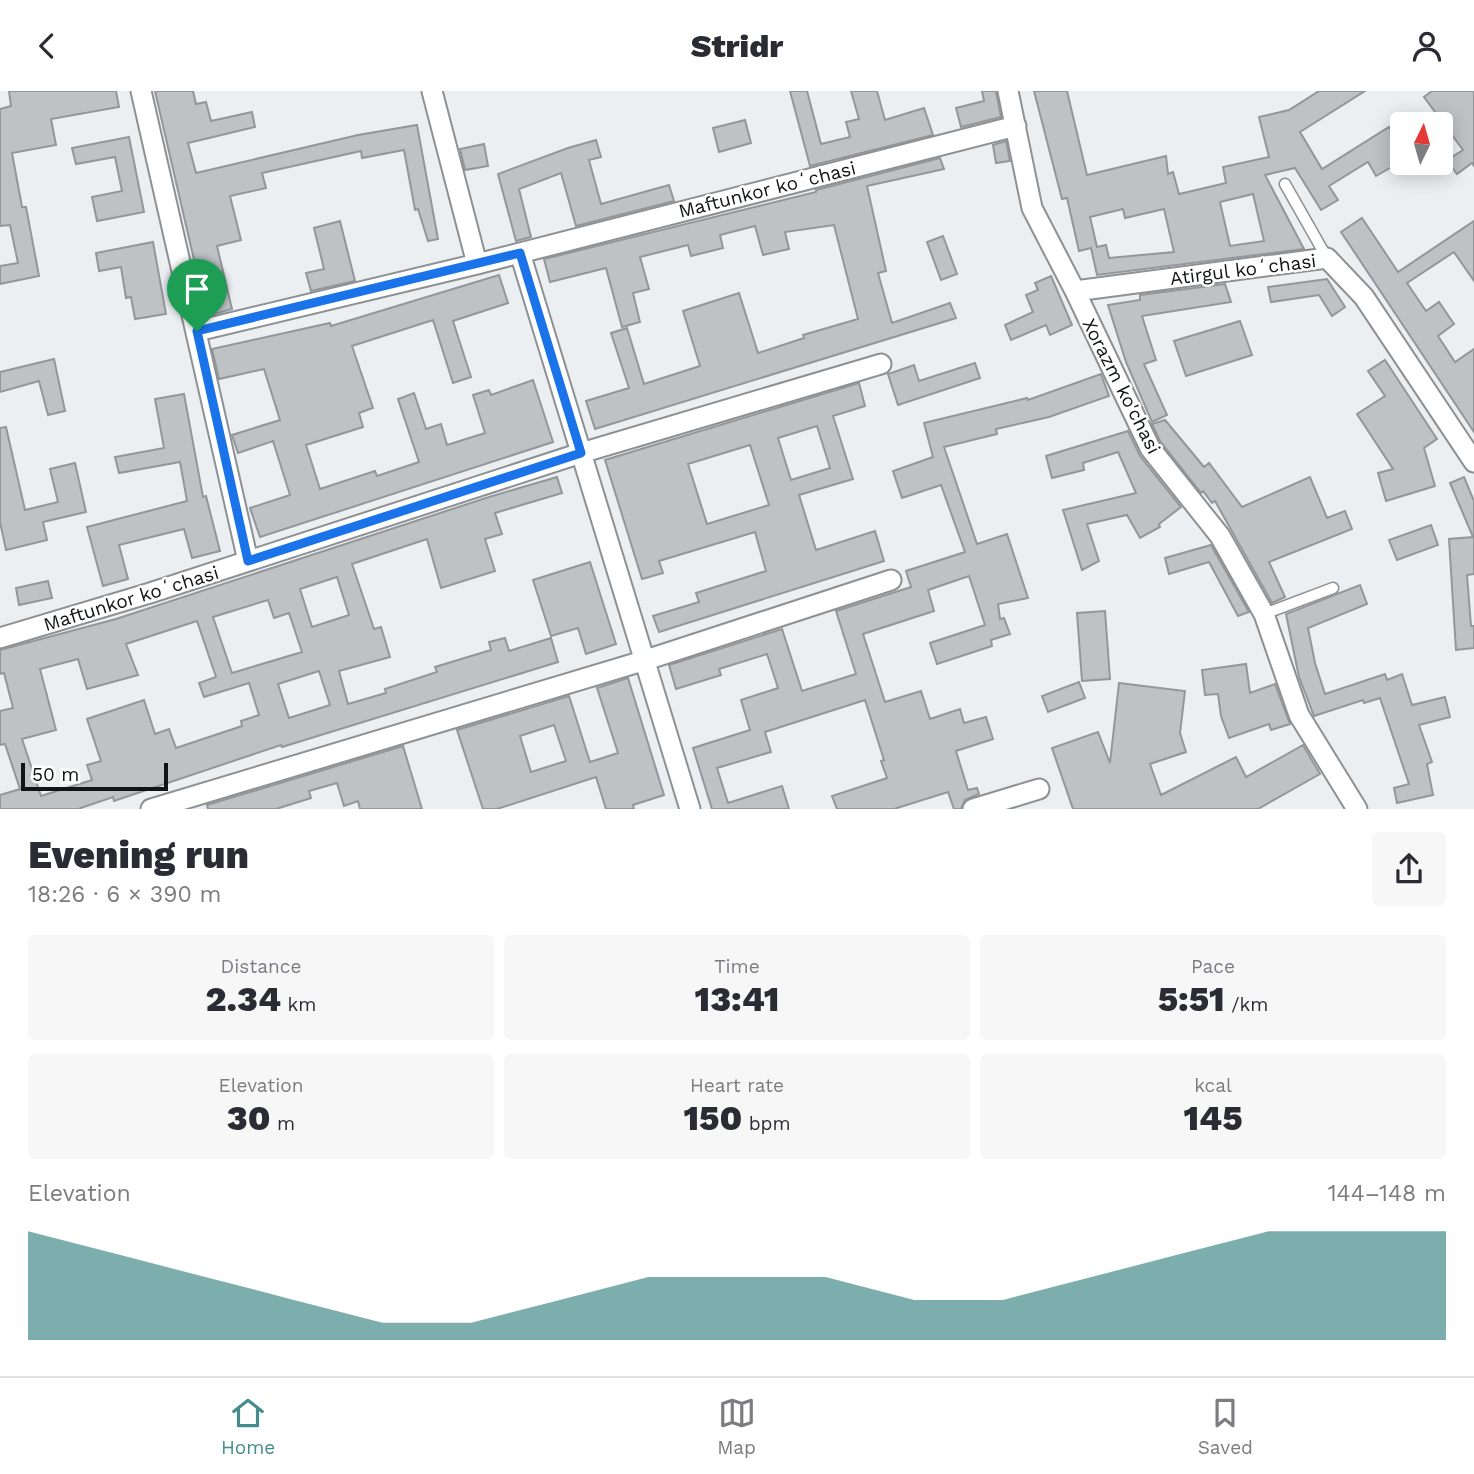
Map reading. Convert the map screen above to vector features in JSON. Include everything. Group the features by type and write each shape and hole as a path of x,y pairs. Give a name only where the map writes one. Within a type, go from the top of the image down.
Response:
{"street":[{"path":"141,91 248,561"},
{"path":"432,91 477,264"},
{"name":"Xorazm ko'chasi","path":"1008,91 1032,208 1150,448 1220,536 1264,614 1299,715 1357,809"},
{"name":"Maftunkor koʻchasi","path":"197,331 477,264 1016,126"},
{"path":"520,253 690,809"},
{"name":"Atirgul koʻchasi","path":"1075,291 1327,258 1364,297 1474,462"},
{"name":"Maftunkor koʻchasi","path":"0,637 248,561 581,453 881,364"},
{"path":"151,809 646,660 891,580"},
{"path":"973,809 1039,789"}],"lane":[{"path":"1285,184 1327,258"},
{"path":"1264,614 1333,588"}],"building":[{"path":"9,91 116,91 119,107 51,119 56,145 12,153 39,276 0,284 0,266 18,263 10,225 0,226 0,109 11,106"},
{"path":"155,91 193,91 196,104 206,102 211,121 252,112 255,127 188,143 196,173 358,135 417,125 438,239 428,241 418,209 415,210 404,150 362,158 361,151 262,173 266,188 230,196 241,240 217,246 232,309 207,316"},
{"path":"790,91 807,91 821,144 850,137 846,122 859,119 851,91 877,91 885,120 924,108 933,135 810,166"},
{"path":"982,91 996,91 1001,117 961,127 956,108 984,101"},
{"path":"1034,91 1067,91 1087,175 1166,156 1168,174 1173,172 1179,194 1226,183 1223,167 1269,157 1259,117 1289,110 1319,91 1365,91 1300,132 1322,169 1390,129 1390,168 1376,176 1368,162 1329,186 1338,200 1321,210 1295,168 1265,175 1304,249 1097,275 1091,248 1079,251 1067,198 1062,199","holes":["1253,194 1264,241 1230,246 1220,202","1123,209 1125,218 1164,209 1174,252 1109,258 1106,245 1097,247 1090,217"]},
{"path":"1432,91 1474,91 1474,166 1472,163 1457,174 1453,168 1453,156 1463,150 1453,136 1453,112 1435,112 1424,97"},
{"path":"745,120 751,143 719,152 713,128"},
{"path":"129,137 144,212 97,221 92,197 122,191 115,157 76,164 72,148"},
{"path":"596,140 601,157 589,160 601,204 669,185 674,201 576,226 561,173 519,189 531,237 516,241 498,174"},
{"path":"1006,141 1010,161 996,163 993,145"},
{"path":"484,144 488,166 465,170 460,149"},
{"path":"940,158 944,169 867,186 886,271 878,273 892,323 950,303 956,318 595,429 586,401 629,388 611,333 627,328 644,384 700,366 683,311 739,293 758,353 804,338 803,335 858,319 834,225 785,232 789,249 763,255 755,226 720,235 723,248 691,256 688,245 640,257 649,289 633,293 640,322 622,327 606,268 550,282 544,259 816,192"},
{"path":"1362,218 1398,272 1474,221 1474,281 1454,252 1407,283 1426,311 1439,302 1454,324 1438,336 1455,362 1474,349 1474,432 1341,232"},
{"path":"340,221 355,281 311,291 306,273 324,269 314,228"},
{"path":"943,236 957,274 941,280 927,242"},
{"path":"153,242 166,314 135,319 131,297 126,298 121,267 99,271 96,253"},
{"path":"499,275 508,303 453,321 471,377 453,383 433,320 352,346 373,408 359,413 363,427 306,445 320,489 375,471 377,476 419,462 398,399 414,393 426,429 441,424 447,445 485,433 473,395 489,390 491,395 533,380 553,442 260,537 250,508 290,495 273,441 238,453 232,435 280,420 264,369 219,379 212,349 330,323 331,326"},
{"path":"1051,276 1072,325 1050,335 1046,325 1011,340 1005,325 1033,312 1026,295 1038,290 1035,283"},
{"path":"1327,279 1345,307 1332,316 1319,295 1271,302 1268,287"},
{"path":"1225,284 1231,302 1142,316 1156,360 1144,364 1167,415 1152,422 1126,362 1108,305 1140,300 1140,295"},
{"path":"1240,321 1252,355 1186,376 1174,341"},
{"path":"54,359 65,411 48,415 39,381 0,392 0,372"},
{"path":"1385,360 1437,439 1424,448 1435,486 1386,501 1378,473 1393,469 1357,414 1385,396 1368,371"},
{"path":"975,363 980,378 898,405 888,374 914,365 919,381"},
{"path":"1101,374 1109,396 1049,417 996,429 997,434 944,447 977,544 1007,534 1028,598 998,604 1000,619 1004,618 1010,634 991,640 992,646 937,664 930,643 985,625 969,576 928,590 934,611 863,634 885,702 921,691 930,719 960,709 964,723 986,717 993,739 956,751 968,790 977,788 979,794 965,800 961,809 954,809 948,792 894,809 837,809 832,796 887,778 865,700 765,732 771,752 717,768 728,803 782,786 789,809 712,809 693,748 750,730 741,700 778,688 767,654 719,669 721,675 676,689 669,665 782,629 802,691 856,674 836,611 911,587 906,571 965,552 941,485 902,498 893,471 933,457 924,423 1027,398 1028,400"},
{"path":"859,383 865,406 833,416 853,479 799,495 816,550 875,531 884,561 659,632 653,616 699,602 696,593 766,571 755,532 659,561 663,573 642,579 605,460","holes":["817,426 830,468 791,480 778,438","750,445 769,505 707,524 688,464"]},
{"path":"184,394 203,497 206,496 220,551 192,558 184,529 119,545 128,579 103,586 87,527 187,501 180,462 119,473 115,457 164,448 155,399"},
{"path":"1165,420 1204,467 1209,463 1242,507 1310,477 1327,518 1345,511 1352,529 1269,562 1285,597 1272,603 1215,501 1212,503 1203,491 1201,493 1160,441 1152,424"},
{"path":"6,427 25,510 58,502 50,469 75,463 86,512 43,522 47,540 6,550 0,522 0,428"},
{"path":"1128,431 1140,456 1181,507 1159,524 1160,527 1140,538 1127,515 1087,524 1099,561 1082,570 1063,510 1136,493 1118,452 1083,463 1084,470 1052,478 1046,456"},
{"path":"557,477 562,493 495,513 502,534 485,539 495,571 441,588 427,539 352,564 374,629 381,627 390,657 339,671 348,704 386,693 385,689 437,672 435,667 491,650 489,642 505,638 509,651 551,638 558,662 282,747 281,745 114,801 113,797 78,809 0,809 0,795 20,789 5,744 0,745 0,711 13,708 4,673 0,674 0,650 116,619","holes":["337,577 349,615 312,627 300,589","268,600 274,618 289,613 302,652 232,673 213,617","197,621 216,677 199,683 204,697 249,683 259,715 241,721 242,726 176,748 169,729 155,734 144,700 87,719 101,761 87,765 92,780 41,796 22,739 56,730 40,669 78,659 87,689 138,675 126,644","319,671 330,705 289,718 278,684"]},
{"path":"1464,477 1474,501 1474,574 1467,575 1474,648 1456,650 1449,539 1473,537 1450,483"},
{"path":"1431,525 1438,545 1397,560 1389,540"},
{"path":"1211,545 1249,612 1238,616 1209,562 1169,574 1165,558"},
{"path":"590,562 616,644 586,654 578,628 551,636 533,580"},
{"path":"48,581 52,598 19,605 16,588"},
{"path":"1360,585 1367,604 1308,628 1325,694 1385,674 1387,680 1402,674 1412,705 1445,697 1450,717 1419,725 1432,762 1427,764 1433,795 1397,803 1394,788 1409,784 1380,698 1364,703 1363,700 1314,716 1299,677 1286,614"},
{"path":"1105,611 1110,679 1082,681 1077,613"},
{"path":"1246,664 1250,693 1275,684 1290,724 1271,730 1269,724 1229,738 1221,716 1218,694 1205,695 1202,670"},
{"path":"628,678 664,795 633,805 634,809 606,809 596,777 497,809 483,809 457,730 569,696 590,762 618,753 597,688","holes":["554,725 566,761 531,772 520,736"]},
{"path":"1079,682 1085,698 1048,712 1042,696"},
{"path":"1119,683 1185,691 1180,733 1186,752 1150,764 1161,795 1236,757 1246,777 1303,745 1320,774 1258,809 1073,809 1052,748 1098,732 1110,763"},
{"path":"403,746 422,809 360,809 358,801 344,806 337,783 309,791 311,798 276,809 208,809 207,805"}],"route":[{"path":"520,253 581,453 248,561 197,331 520,253"}]}
